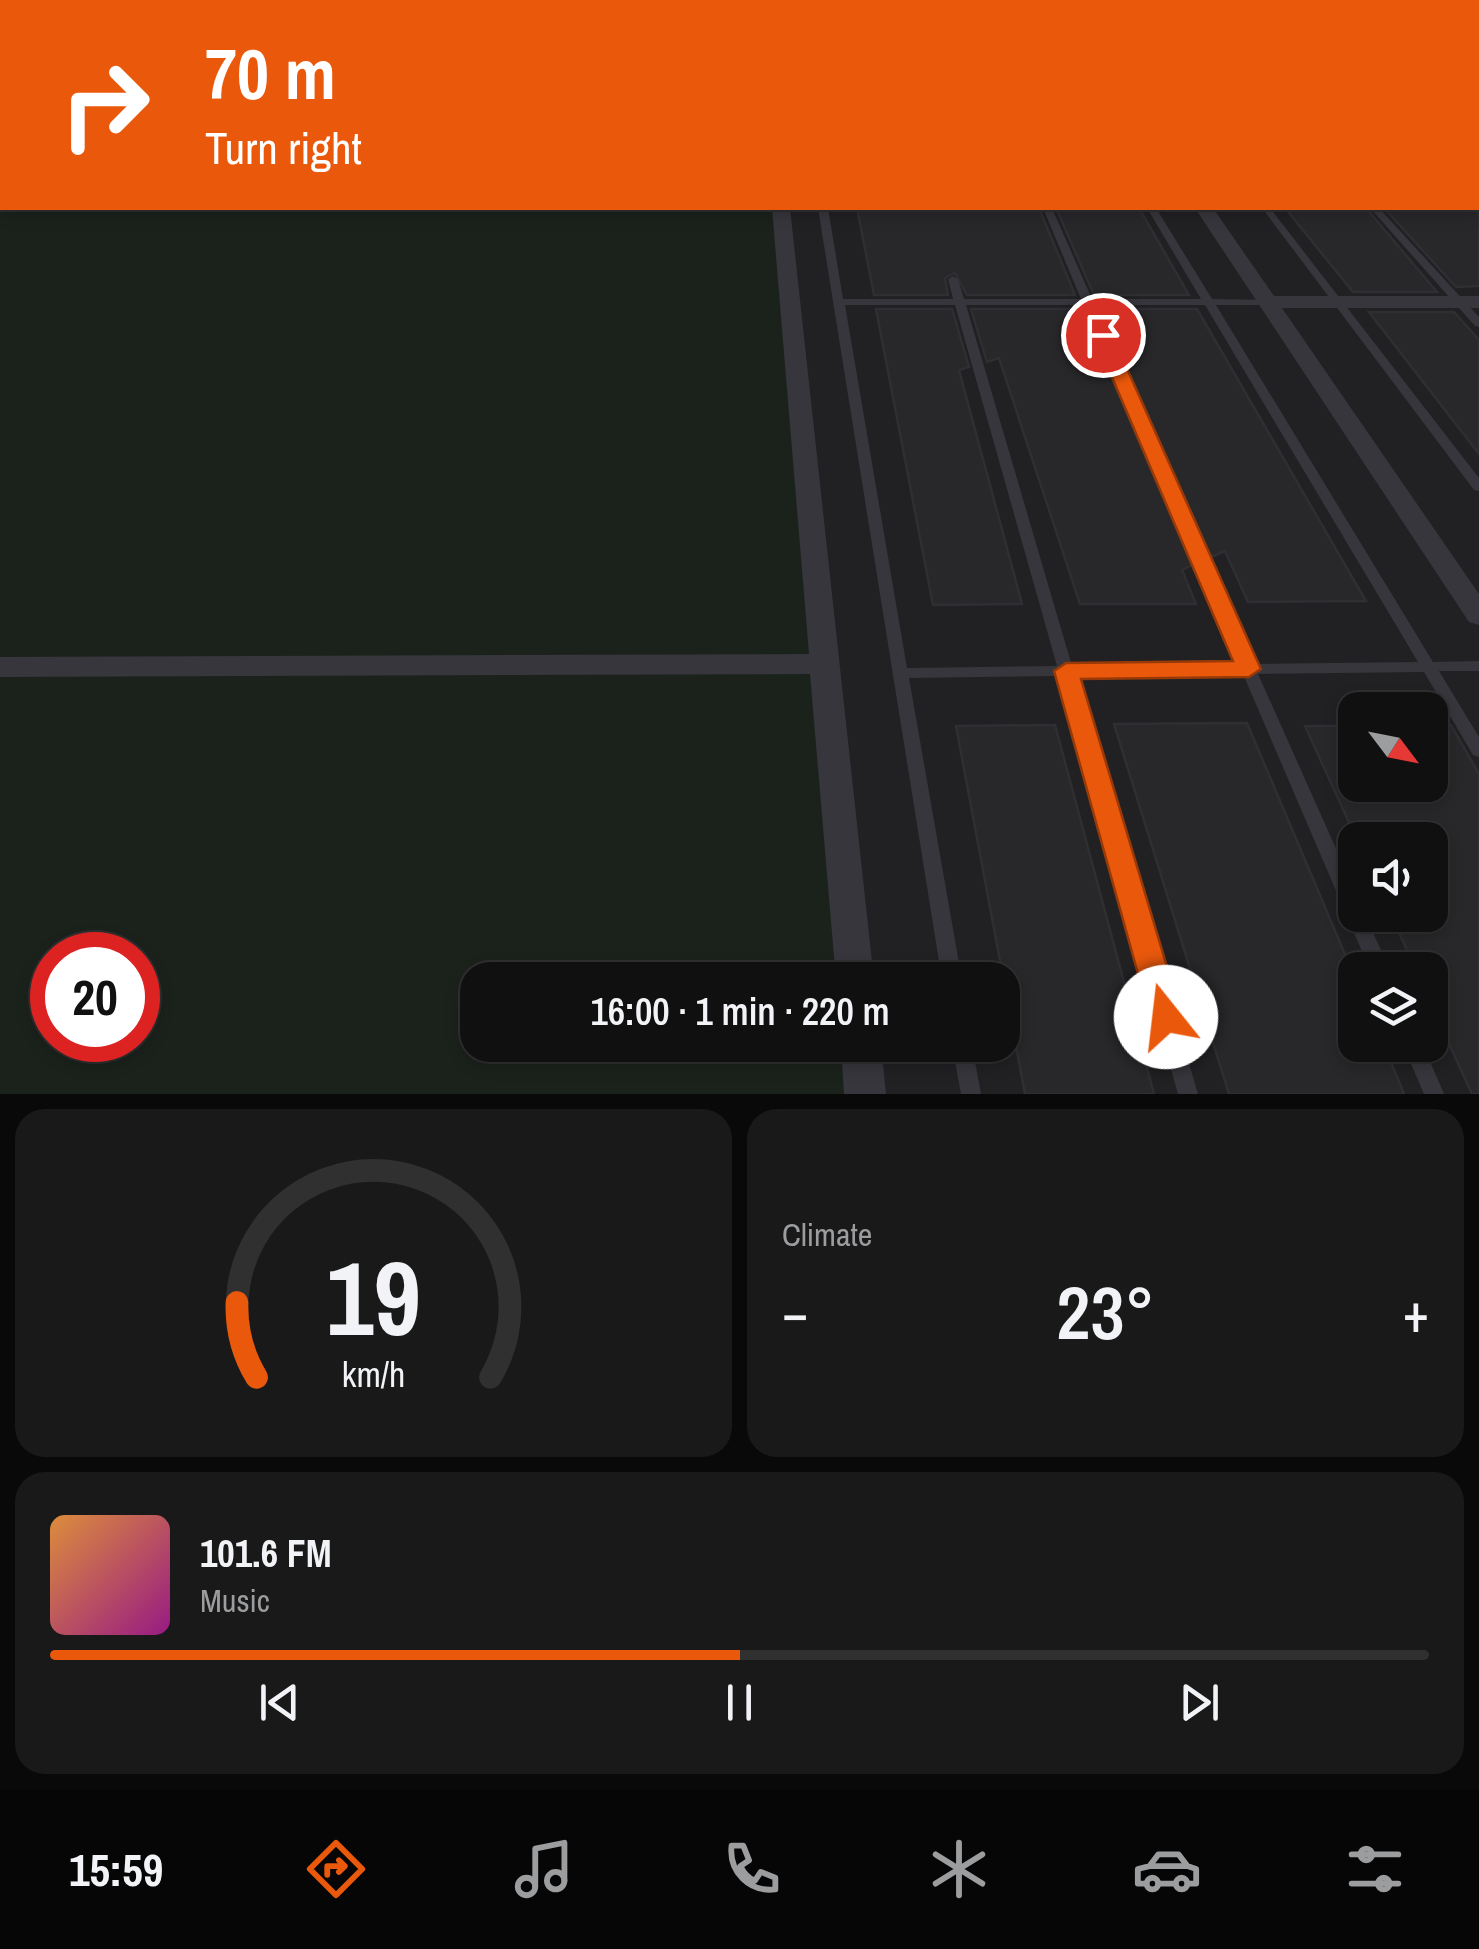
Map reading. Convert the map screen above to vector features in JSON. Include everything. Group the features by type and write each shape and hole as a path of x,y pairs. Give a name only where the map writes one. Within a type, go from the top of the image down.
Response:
{"street":[{"path":"782,210 853,962"},
{"path":"1205,210 1479,616"},
{"path":"1268,302 1469,302"},
{"path":"0,666 827,664"},
{"path":"862,1062 865,1094"}],"lane":[{"path":"824,210 949,962"},
{"path":"1048,210 1338,873"},
{"path":"1153,210 1479,752"},
{"path":"1268,210 1479,488"},
{"path":"1376,210 1469,302 1479,324"},
{"path":"953,279 1188,1094"},
{"path":"839,302 1268,302"},
{"path":"901,673 1479,666"},
{"path":"965,1062 970,1094"},
{"path":"1420,1062 1434,1094"}],"shaded area":[{"path":"0,210 781,210 853,962 460,962 460,1062 862,1062 865,1094 0,1094"},
{"path":"781,210 1479,210 1479,1094 865,1094 862,1062 1020,1062 1020,962 853,962"}],"building":[{"path":"857,210 1040,210 1075,295 967,295 955,273 945,278 948,295 874,295"},
{"path":"1057,210 1140,210 1189,295 1094,295"},
{"path":"1287,210 1368,210 1437,292 1353,292"},
{"path":"1386,210 1479,211 1479,286 1456,287"},
{"path":"876,309 952,309 969,367 959,370 1022,604 933,605"},
{"path":"971,309 1082,309 1192,565 1182,570 1196,604 1080,604 999,358 987,362"},
{"path":"1101,309 1197,309 1366,601 1248,602 1225,551 1211,557"},
{"path":"1369,312 1454,312 1479,340 1479,454"},
{"path":"1247,723 1344,952 1338,952 1338,1062 1391,1062 1404,1094 1229,1094 1114,724"},
{"path":"1055,725 1154,1094 1025,1094 1019,1062 1020,962 1000,962 956,726"},
{"path":"1451,725 1479,774 1479,1094 1472,1094 1448,1041 1448,952 1408,952 1399,932 1448,932 1448,822 1349,822 1340,802 1448,802"},
{"path":"1305,726 1338,726 1338,798"}],"route":[{"path":"1103,335 1249,669 1066,671 1166,1017"}]}
